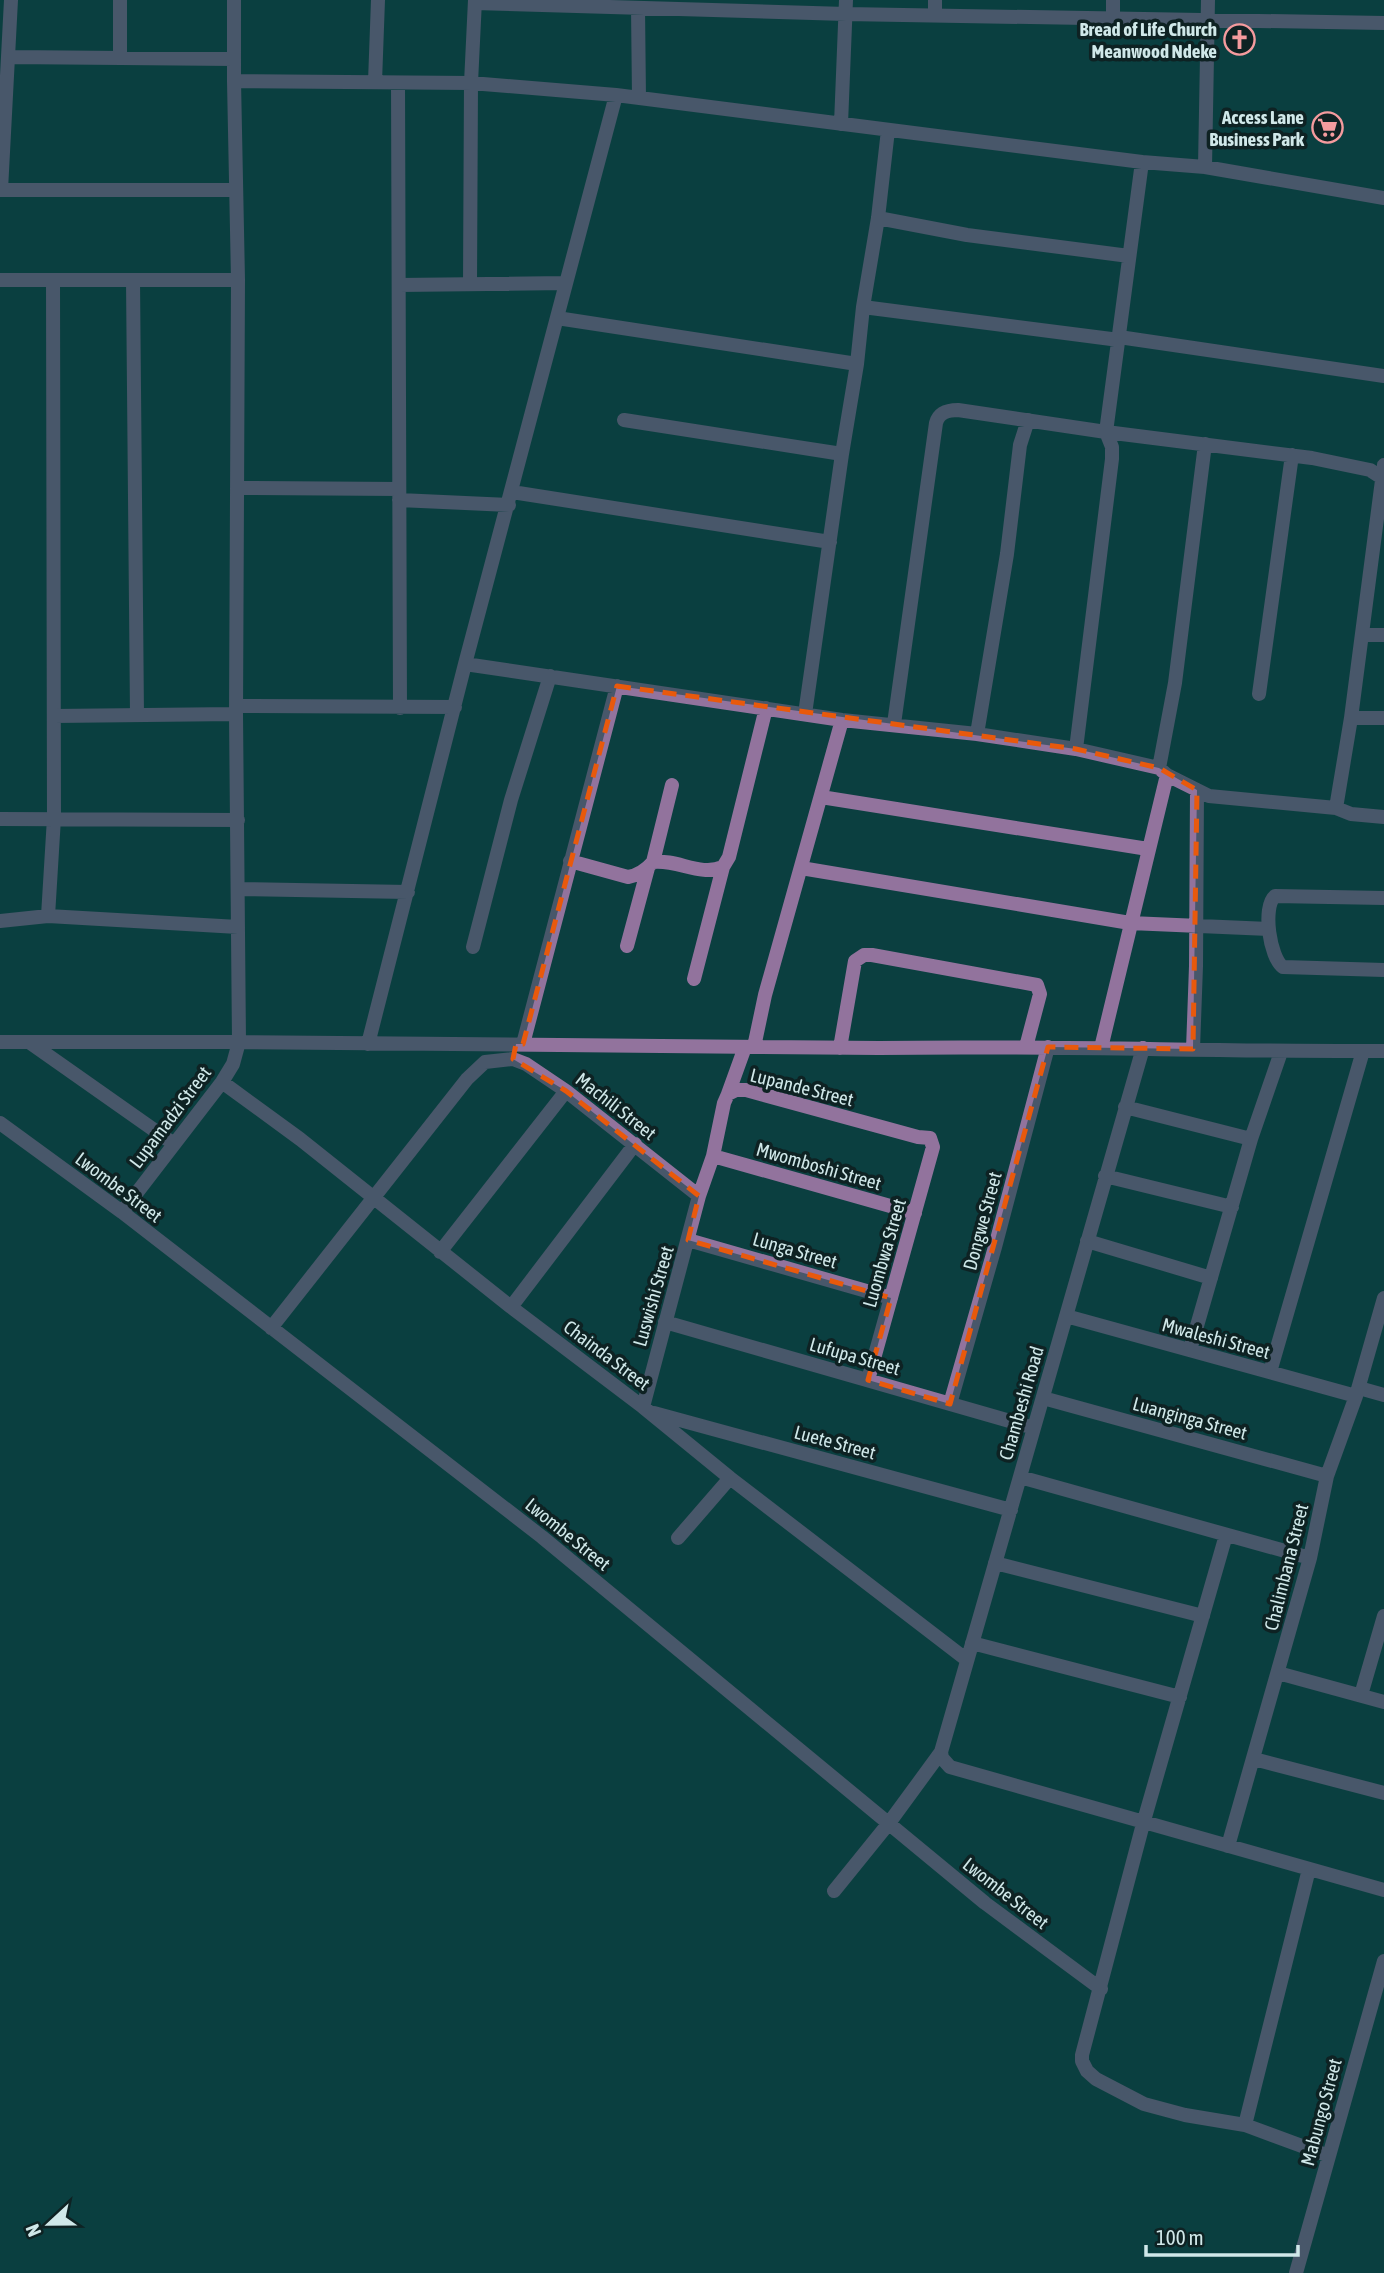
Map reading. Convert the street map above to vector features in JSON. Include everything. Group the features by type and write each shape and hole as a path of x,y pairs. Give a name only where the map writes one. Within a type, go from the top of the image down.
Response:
{"street":[{"path":"11,0 0,190 236,190"},
{"path":"120,0 120,57"},
{"path":"234,0 238,280 236,710 239,1042"},
{"path":"375,82 378,0"},
{"path":"1113,0 1113,17"},
{"path":"1205,167 1208,0"},
{"path":"470,284 471,83 475,1 638,8 935,7 1113,17 1384,23"},
{"path":"841,124 846,7"},
{"path":"638,8 639,99"},
{"path":"9,57 234,59"},
{"path":"234,81 471,83 615,94 1142,162 1205,167 1384,198"},
{"path":"398,83 400,708"},
{"path":"368,1044 615,94"},
{"path":"805,715 878,218 888,130"},
{"path":"1076,750 1112,459 1112,447 1106,432 1142,162"},
{"path":"878,218 967,235 1129,256"},
{"path":"0,280 238,280"},
{"path":"48,916 54,818 53,280"},
{"path":"133,281 136,715"},
{"path":"399,285 566,283"},
{"path":"863,307 1384,376"},
{"path":"557,318 857,364"},
{"path":"894,724 938,416 958,410 1292,455 1384,474 1336,808"},
{"path":"624,420 842,453"},
{"path":"977,734 1007,554 1020,445 1028,420"},
{"path":"1101,1048 1148,849 1163,771 1205,444"},
{"path":"1259,694 1292,455"},
{"path":"237,488 511,498 830,542"},
{"path":"1362,635 1384,635"},
{"path":"466,664 805,715 977,734 1076,750 1163,771 1209,796 1336,808 1351,814 1384,817"},
{"path":"474,947 511,800 550,676"},
{"path":"271,1328 467,1079 485,1062 509,1059 519,1044 617,686"},
{"path":"54,716 455,707"},
{"path":"694,979 723,867 729,857 766,708"},
{"path":"1351,718 1384,718"},
{"path":"728,1094 749,1047 765,995 842,720"},
{"path":"627,946 672,785"},
{"path":"1193,1049 1197,790"},
{"path":"821,797 1148,849"},
{"path":"0,819 238,820"},
{"path":"570,861 628,877 663,861 705,871 723,867"},
{"path":"802,868 1130,923 1269,929"},
{"path":"238,888 408,892"},
{"path":"1384,898 1275,897 1269,904 1269,929 1277,962 1283,967 1384,970"},
{"path":"0,921 48,916 238,928"},
{"path":"840,1048 855,961 872,955 1037,985 1040,994 1026,1047"},
{"path":"0,1042 1384,1051"},
{"path":"29,1042 174,1144"},
{"name":"Lupamadzi Street","path":"122,1212 222,1082 233,1064 239,1042"},
{"name":"Dongwe Street","path":"950,1404 1048,1047"},
{"name":"Chambeshi Road","path":"941,1752 1143,1048"},
{"path":"1270,1372 1363,1051"},
{"path":"1189,1350 1251,1139 1281,1052"},
{"name":"Machili Street","path":"509,1059 526,1064 566,1091 699,1196"},
{"name":"Chainda Street","path":"222,1082 300,1139 373,1200 967,1660"},
{"name":"Lupande Street","path":"699,1196 713,1156 723,1103 728,1094 736,1090 746,1090 930,1138"},
{"path":"440,1252 566,1091"},
{"path":"1125,1107 1251,1139"},
{"name":"Lwombe Street","path":"0,1123 122,1212 542,1537 985,1903 1101,1989"},
{"name":"Luombwa Street","path":"868,1380 933,1147 930,1138"},
{"path":"511,1307 635,1144"},
{"name":"Mwomboshi Street","path":"713,1156 915,1213"},
{"path":"1105,1176 1231,1207"},
{"name":"Luswishi Street","path":"646,1409 664,1322 699,1196"},
{"name":"Lunga Street","path":"688,1240 891,1298"},
{"path":"1087,1241 1211,1278"},
{"name":"Chalimbana Street","path":"1228,1846 1310,1558 1327,1476 1358,1392 1384,1298"},
{"name":"Mwaleshi Street","path":"1066,1316 1270,1372 1358,1392 1384,1395"},
{"name":"Lufupa Street","path":"664,1322 1034,1428"},
{"name":"Luanginga Street","path":"1043,1398 1327,1476"},
{"name":"Luete Street","path":"646,1409 1010,1510"},
{"path":"1020,1477 1310,1558"},
{"path":"678,1538 730,1478"},
{"path":"1226,1535 1143,1824 1082,2061 1087,2071 1096,2079 1144,2104 1185,2115 1245,2125 1329,2156"},
{"path":"995,1563 1203,1616"},
{"path":"1362,1695 1384,1616"},
{"path":"972,1643 1180,1697"},
{"path":"1278,1673 1384,1702"},
{"path":"834,1891 889,1823 941,1752"},
{"path":"941,1752 950,1768 1384,1890"},
{"path":"1254,1759 1384,1793"},
{"path":"1245,2125 1309,1870"},
{"name":"Mabungo Street","path":"1296,2273 1384,1961"}],"highlighted area":[{"path":"617,686 1076,749 1159,768 1197,790 1193,1049 1048,1047 950,1404 868,1380 891,1298 688,1240 699,1196 566,1091 513,1059 516,1044 523,1044"}],"place":[{"name":"Bread of Life Church Meanwood Ndeke","path":"1240,40"},
{"name":"Access Lane Business Park","path":"1327,128"}]}
